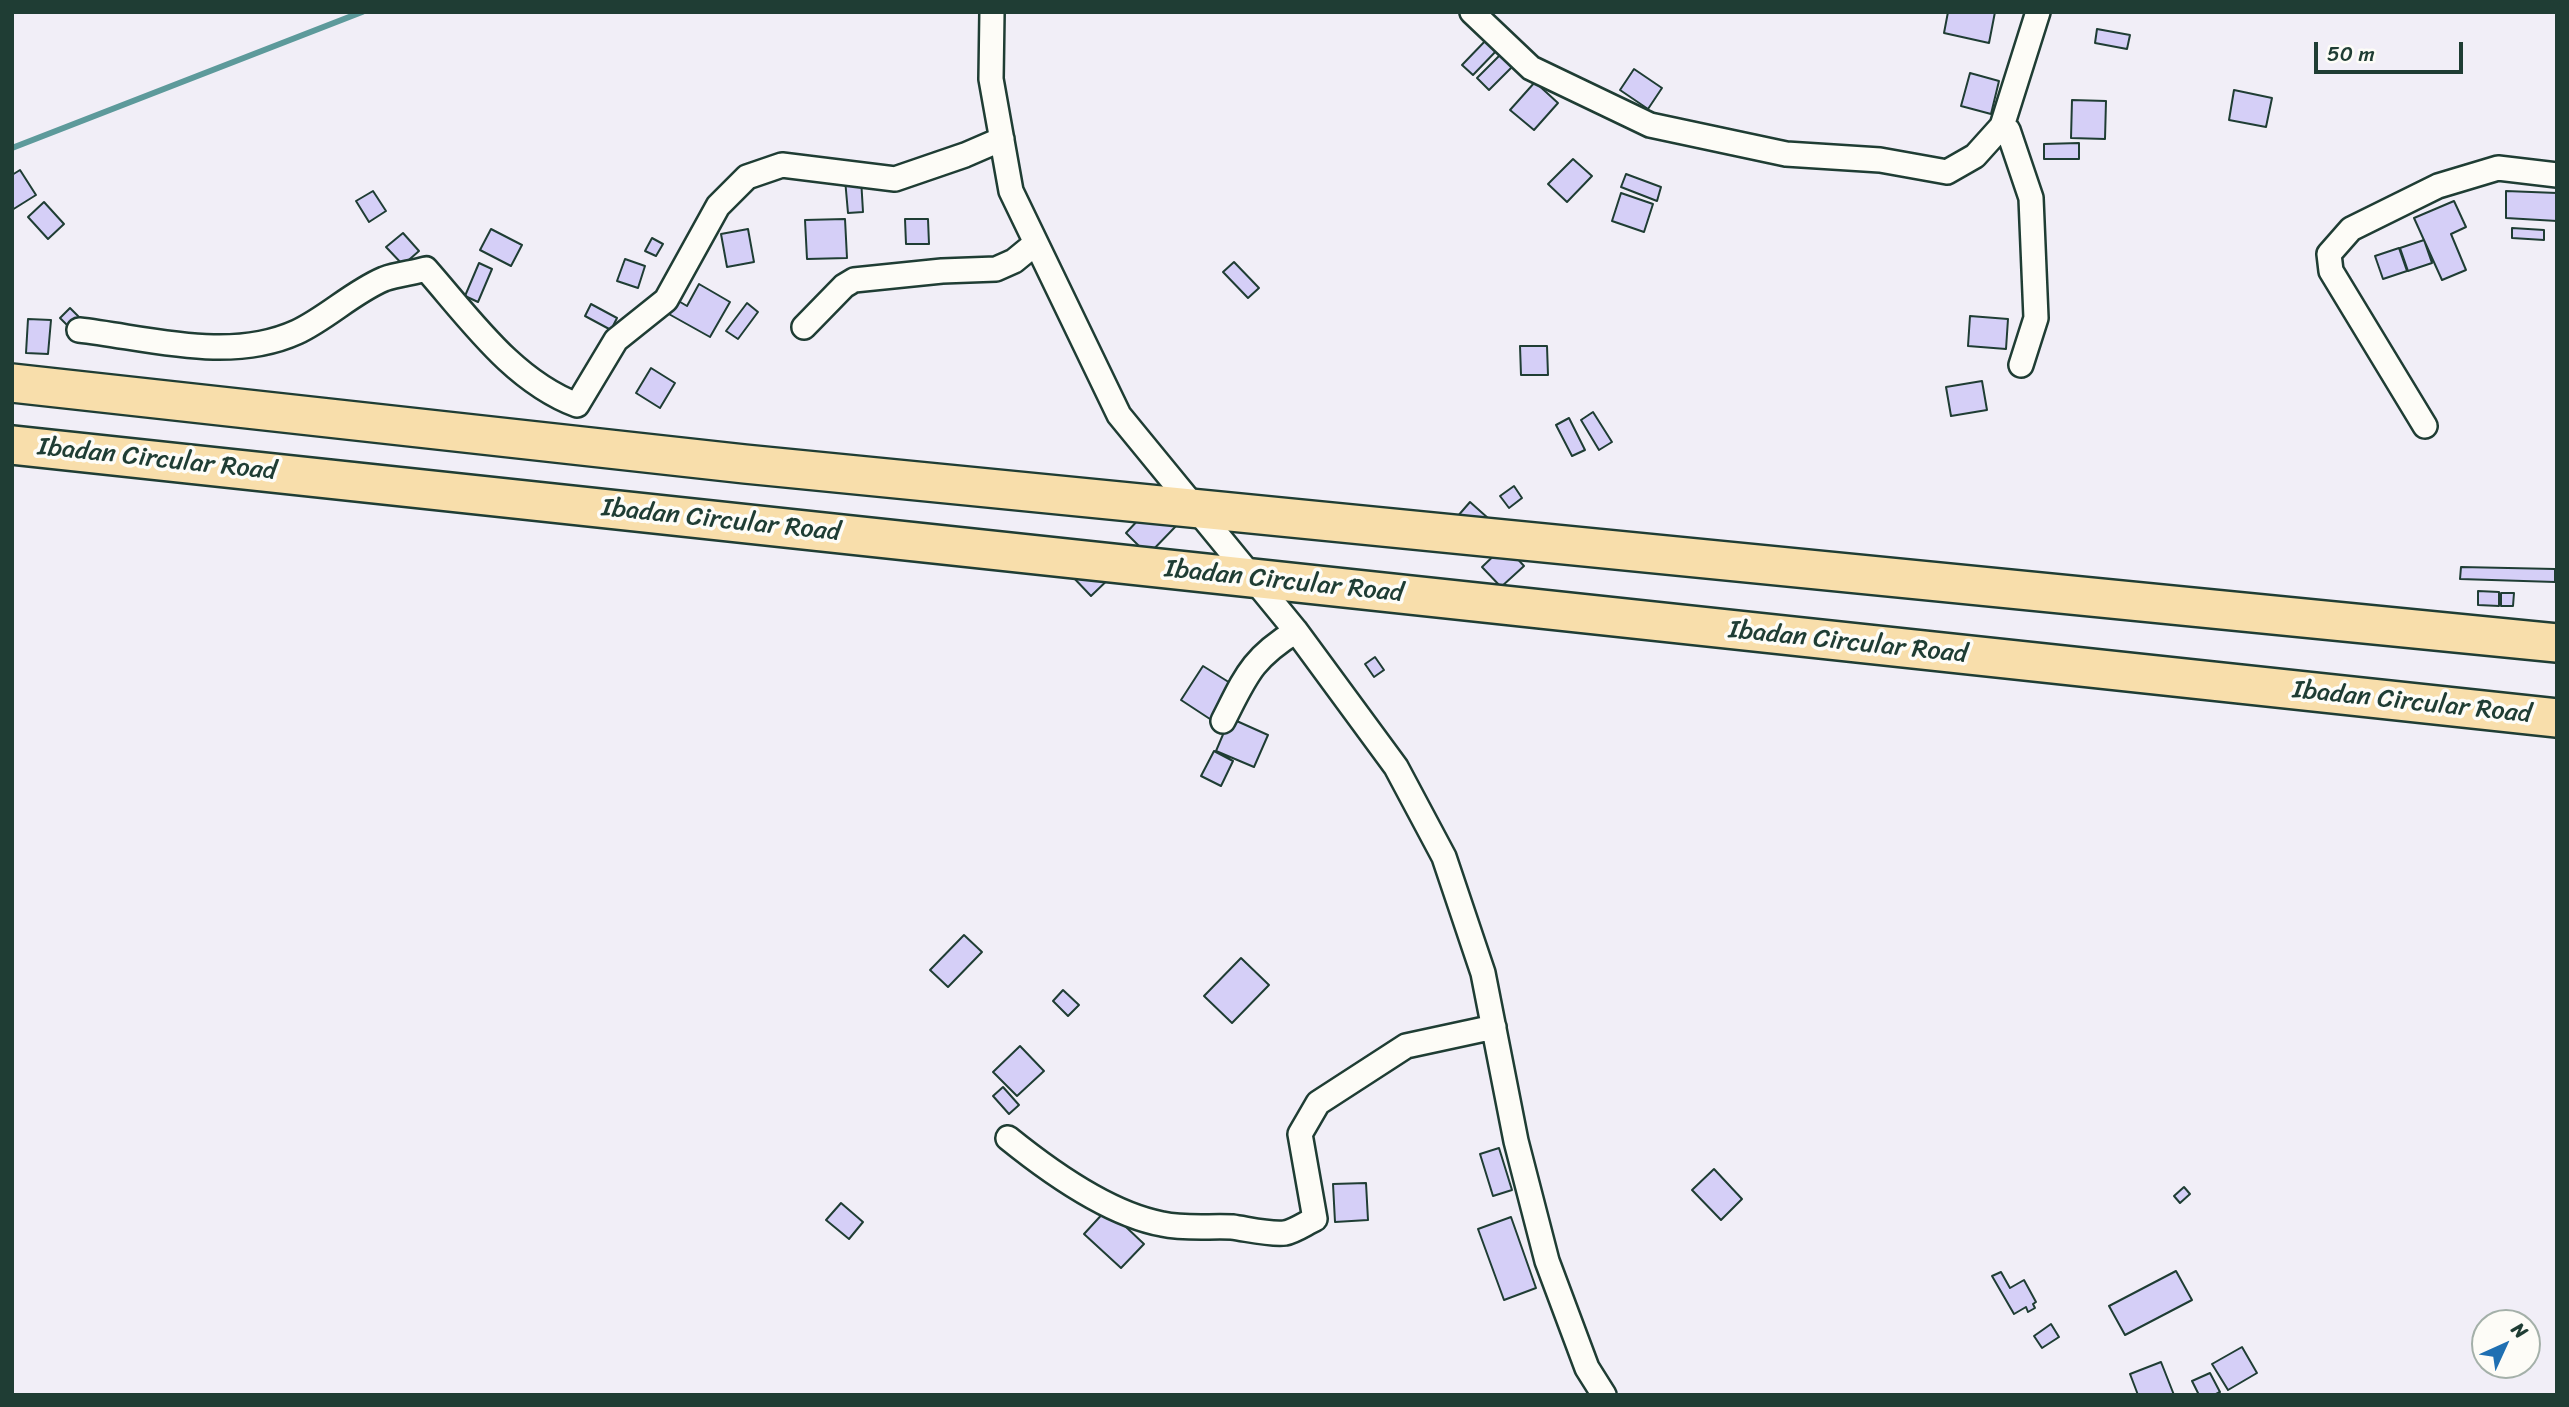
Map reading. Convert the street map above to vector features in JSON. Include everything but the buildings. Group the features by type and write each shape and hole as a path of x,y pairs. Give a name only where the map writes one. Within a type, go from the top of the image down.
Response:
{"highway":[{"path":"12,383 745,464 2557,643"},
{"name":"Ibadan Circular Road","path":"12,445 2557,718"}],"street":[{"path":"992,12 991,79 1011,191 1119,415 1296,631 1396,767 1444,857 1483,973 1516,1141 1547,1261 1587,1368 1604,1395"},
{"path":"1472,12 1531,68 1650,125 1786,154 1880,160 1947,172 1975,156 2002,126 2038,12"},
{"path":"2002,126 2008,130 2031,198 2036,318 2021,365"},
{"path":"79,330 176,344 233,347 265,343 297,332 384,279 426,269 512,365 557,397 577,405 616,340 666,300 718,206 747,177 782,164 895,179 1002,139"},
{"path":"2426,426 2330,271 2329,254 2351,229 2438,186 2498,168 2557,176"},
{"path":"804,327 844,286 854,280 942,271 996,269 1014,261 1036,243"},
{"path":"1223,722 1249,669 1272,646 1296,631"},
{"path":"1009,1139 1028,1155 1083,1191 1127,1214 1162,1224 1193,1228 1229,1227 1286,1233 1315,1219 1300,1134 1318,1102 1406,1046 1494,1027"}],"waterway":[{"path":"12,148 362,12"}]}
